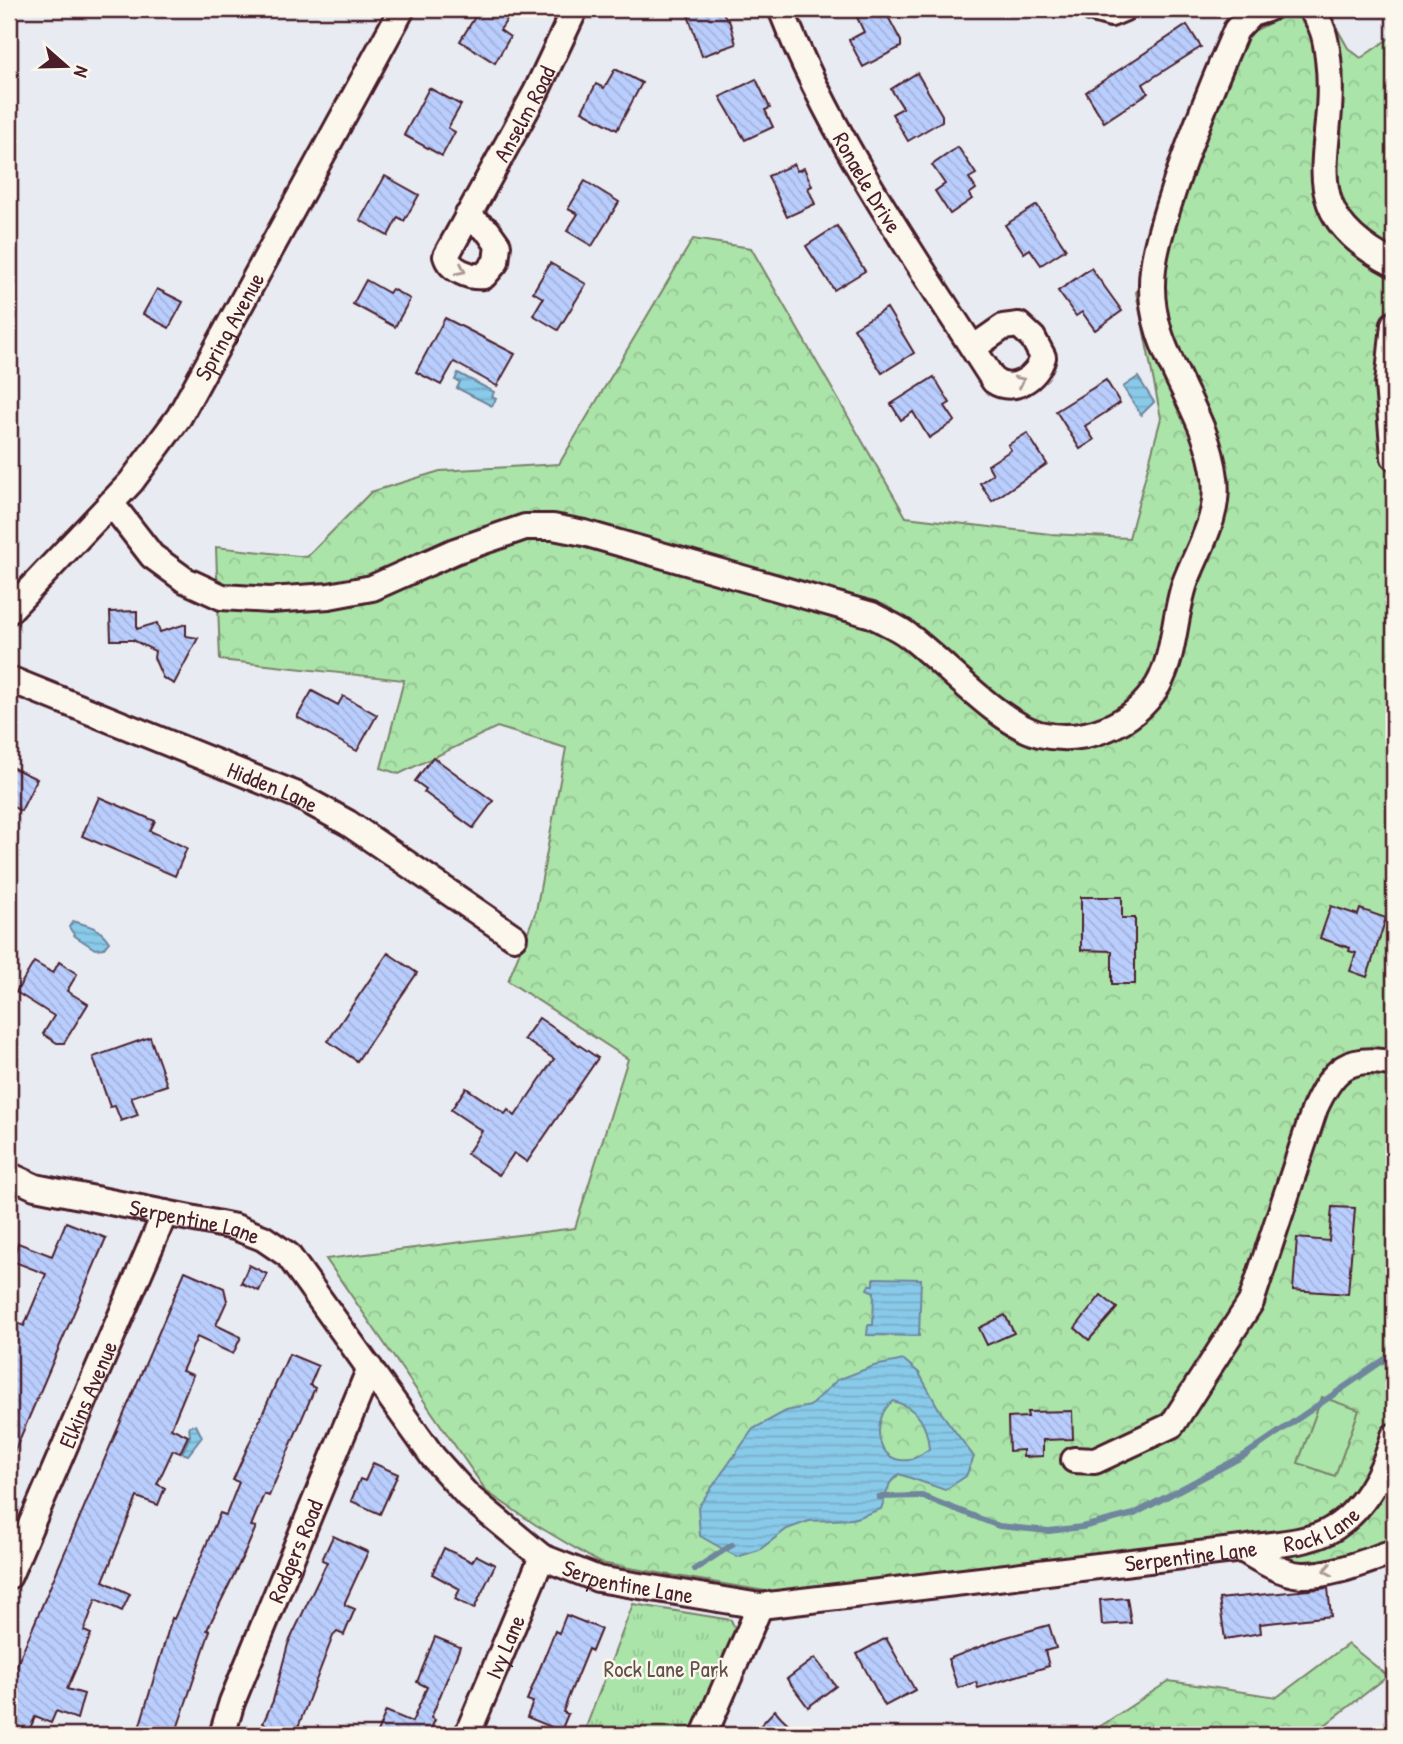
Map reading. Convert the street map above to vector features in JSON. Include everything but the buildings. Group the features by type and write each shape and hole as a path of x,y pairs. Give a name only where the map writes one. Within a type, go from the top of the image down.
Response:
{"street":[{"name":"Spring Avenue","path":"9,611 131,482 195,391 402,9"},
{"name":"Anselm Road","path":"467,216 536,92 575,9"},
{"name":"Ronaele Drive","path":"781,9 815,90 839,135 973,348"},
{"path":"1093,9 1111,14 1124,9"},
{"path":"111,503 152,556 184,580 222,597 270,600 329,596 372,588 455,551 525,527 553,527 584,533 872,615 907,634 1011,721 1037,733 1061,738 1110,728 1127,719 1158,684 1185,584 1206,535 1217,492 1210,449 1195,409 1184,395 1160,342 1153,311 1153,269 1180,169 1236,30 1251,14 1267,9"},
{"path":"1310,9 1318,17 1326,38 1330,71 1331,109 1322,173 1327,200 1338,222 1354,241 1394,264"},
{"path":"1394,324 1388,384 1394,457"},
{"name":"Hidden Lane","path":"9,679 297,795 348,823 514,937"},
{"path":"1074,1460 1095,1461 1172,1425 1251,1302 1315,1108 1329,1078 1349,1064 1394,1064"},
{"name":"Serpentine Lane","path":"9,1175 35,1187 235,1227 263,1238 288,1255 433,1457 459,1486 542,1557 598,1579 760,1606 1242,1549 1263,1562 1301,1575 1338,1569 1394,1552"},
{"name":"Elkins Avenue","path":"9,1576 164,1213"},
{"name":"Rodgers Road","path":"222,1735 232,1702 370,1368"},
{"name":"Rock Lane","path":"1242,1549 1308,1538 1342,1522 1368,1494 1394,1436"},
{"name":"Ivy Lane","path":"467,1735 542,1557"},
{"path":"704,1735 760,1606"}],"green space":[{"path":"1298,9 1326,9 1348,48 1361,58 1394,35 1394,1540 1363,1557 1289,1562 1233,1545 771,1592 600,1563 487,1492 326,1259 575,1228 628,1059 508,981 536,911 566,748 497,727 399,774 381,768 404,680 220,660 216,547 307,557 371,492 440,471 559,464 693,239 751,248 906,517 1050,534 1129,538 1161,418 1136,292 1240,38"},
{"path":"1322,1397 1359,1410 1335,1476 1298,1463"},
{"name":"Rock Lane Park","path":"633,1604 731,1620 737,1633 695,1735 583,1735"},
{"path":"1348,1644 1388,1676 1312,1735 1087,1735 1169,1681 1277,1697"}],"water":[{"path":"458,373 494,392 492,397 496,399 492,406 457,388 460,382 455,380"},
{"path":"1138,377 1154,402 1141,415 1123,387"},
{"path":"73,921 97,930 109,942 104,948 95,949 75,936 69,927"},
{"path":"874,1278 921,1279 919,1336 867,1335 868,1325 873,1325 874,1292 867,1289 869,1285 874,1285"},
{"path":"904,1360 919,1373 940,1411 974,1457 966,1476 945,1490 899,1474 890,1483 881,1509 853,1519 809,1521 787,1529 759,1550 737,1557 700,1536 698,1507 753,1429 786,1411 810,1406 837,1380 874,1366","holes":["893,1401 902,1404 920,1418 928,1440 929,1449 909,1460 897,1460 889,1455 880,1438 879,1428 886,1408"]},
{"path":"196,1425 202,1437 188,1455 182,1453 190,1436 189,1426"}],"waterway":[{"path":"879,1497 922,1496 999,1526 1049,1531 1082,1527 1134,1514 1245,1455 1394,1353"},
{"path":"695,1569 732,1545"}]}
